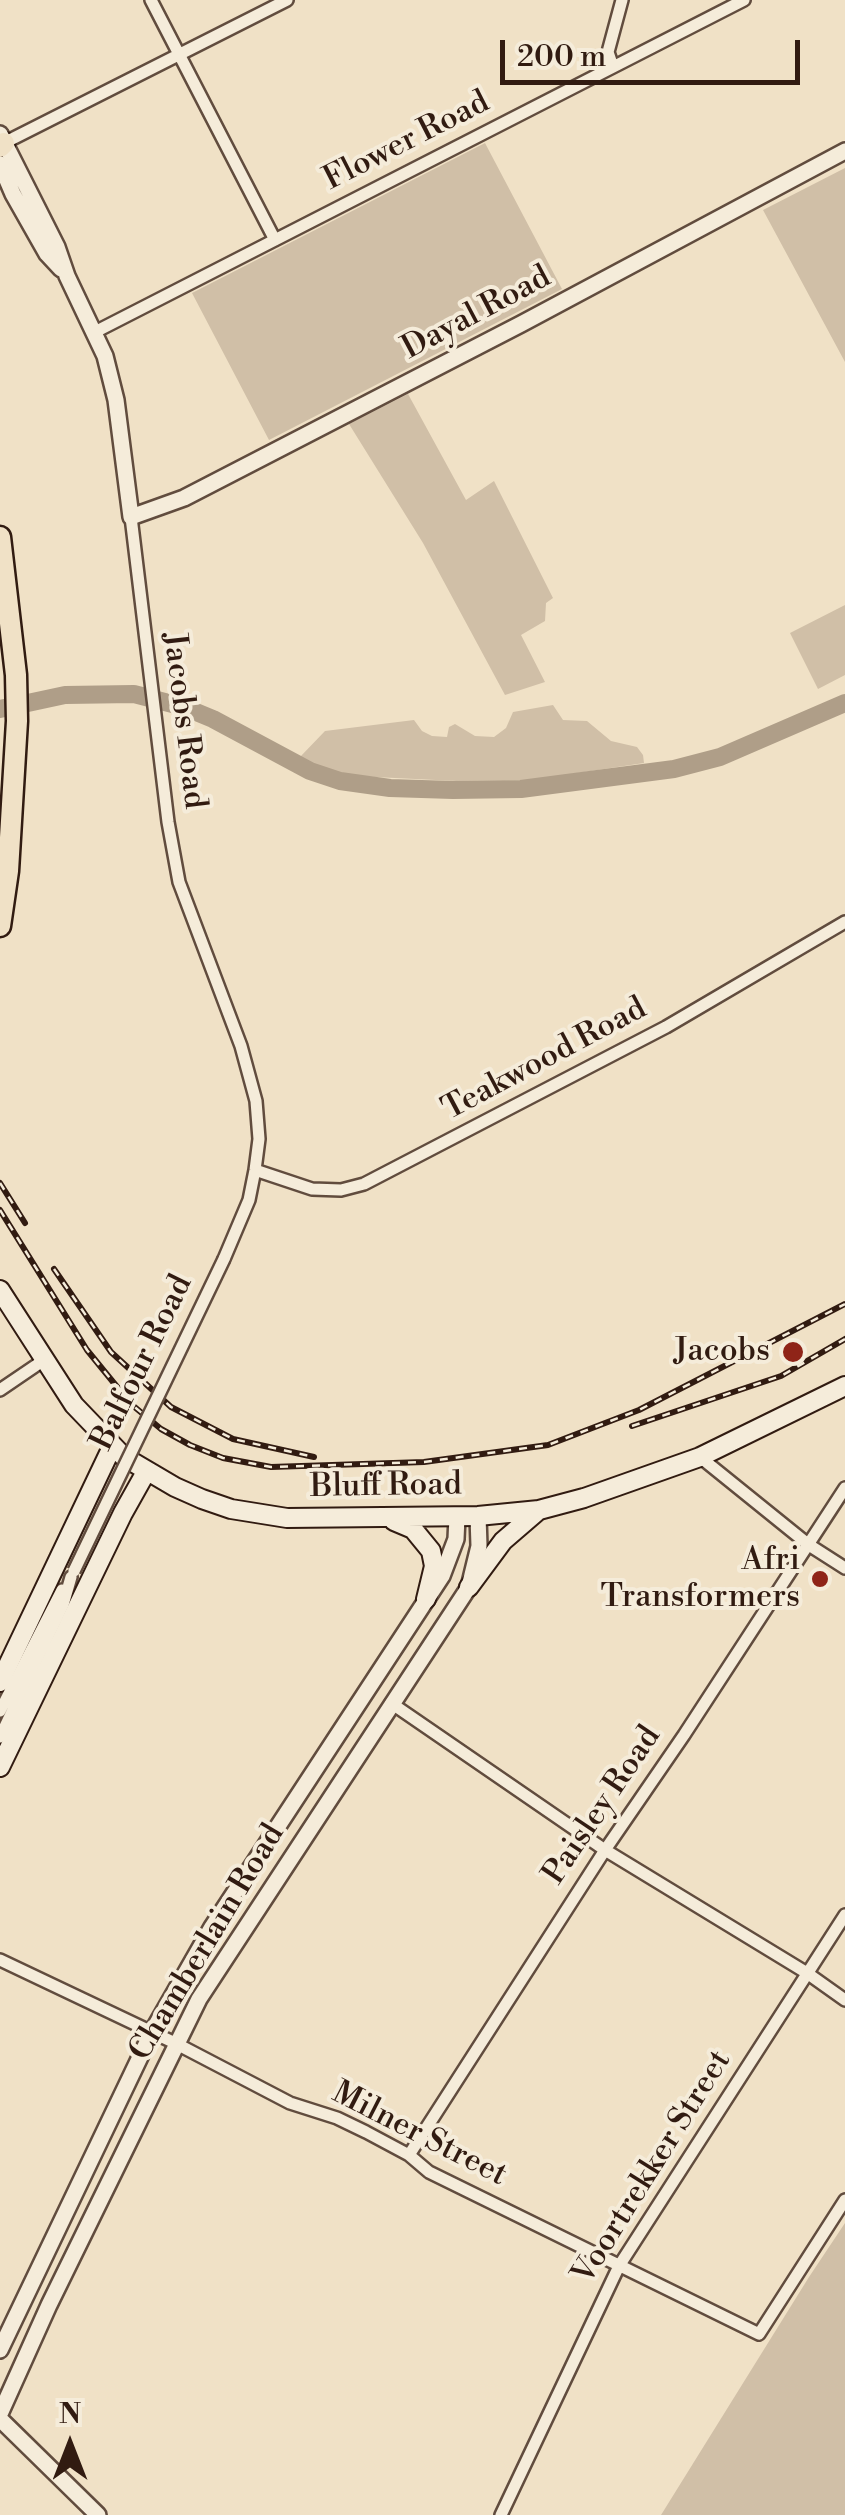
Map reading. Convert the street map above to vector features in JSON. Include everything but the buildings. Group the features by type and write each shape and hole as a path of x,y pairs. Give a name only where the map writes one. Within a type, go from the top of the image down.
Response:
{"highway":[{"path":"0,537 16,675 10,836 0,926"}],"main road":[{"name":"Bluff Road","path":"0,1290 74,1405 112,1446 174,1487 231,1510 287,1518 457,1517 539,1510 700,1457 845,1386"},
{"path":"0,1682 112,1446"},
{"path":"0,1767 122,1513 146,1472"},
{"path":"469,1587 503,1541 539,1510"},
{"path":"387,1518 413,1529 431,1551 434,1566 426,1600"}],"street":[{"path":"151,0 275,240"},
{"path":"1,147 287,0"},
{"path":"613,67 608,52 622,0"},
{"name":"Flower Road","path":"95,332 744,0"},
{"name":"Jacobs Road","path":"1,147 58,247 67,276 95,332 116,400 168,822 183,897 252,1082 259,1138 256,1170"},
{"name":"Dayal Road","path":"132,517 184,498 522,324 845,151"},
{"name":"Teakwood Road","path":"256,1170 312,1189 341,1190 364,1184 666,1027 845,922"},
{"name":"Balfour Road","path":"0,1711 54,1603 73,1574 224,1259 249,1200 256,1170"},
{"path":"0,1390 44,1360"},
{"path":"700,1457 845,1568"},
{"name":"Paisley Road","path":"409,2155 845,1488"},
{"name":"Chamberlain Road","path":"0,2416 175,2043 218,1969 469,1587 479,1546 478,1516"},
{"name":"Chamberlain Road","path":"0,2350 152,2032 212,1928 450,1561 457,1517"},
{"name":"Balfour Road","path":"0,1737 63,1606 73,1574"},
{"path":"391,1704 605,1850 845,2000"},
{"name":"Voortrekker Street","path":"501,2515 619,2266 845,1915"},
{"name":"Milner Street","path":"0,1960 290,2103 337,2118 409,2155 429,2172 759,2334 845,2200"},
{"path":"0,2416 98,2515"}],"shaded area":[{"path":"485,143 562,289 269,440 192,293"},
{"path":"845,168 845,362 763,210"},
{"path":"408,394 466,500 494,481 553,598 546,603 545,621 521,635 545,682 505,695 423,543 349,424"},
{"path":"845,605 845,675 818,689 790,633"},
{"path":"553,705 563,720 587,721 611,741 637,747 644,763 531,780 456,781 354,776 326,770 300,757 325,731 414,720 432,736 447,737 449,727 455,724 475,736 494,737 506,728 513,712"},
{"path":"845,2223 845,2515 661,2515 809,2277"}],"waterway":[{"path":"0,709 65,695 134,694 213,719 310,771 340,781 390,788 453,790 521,789 674,769 720,757 845,703"}],"railway":[{"path":"0,1183 25,1223"},
{"path":"0,1210 87,1350 131,1404 161,1429 190,1445 223,1458 271,1467 424,1462 548,1445 639,1410 845,1304"},
{"path":"54,1269 111,1352 171,1407 233,1439 314,1457"},
{"path":"632,1426 781,1376 845,1339"}],"place":[{"name":"Jacobs","path":"793,1352"},
{"name":"Afri Transformers","path":"820,1579"}]}
